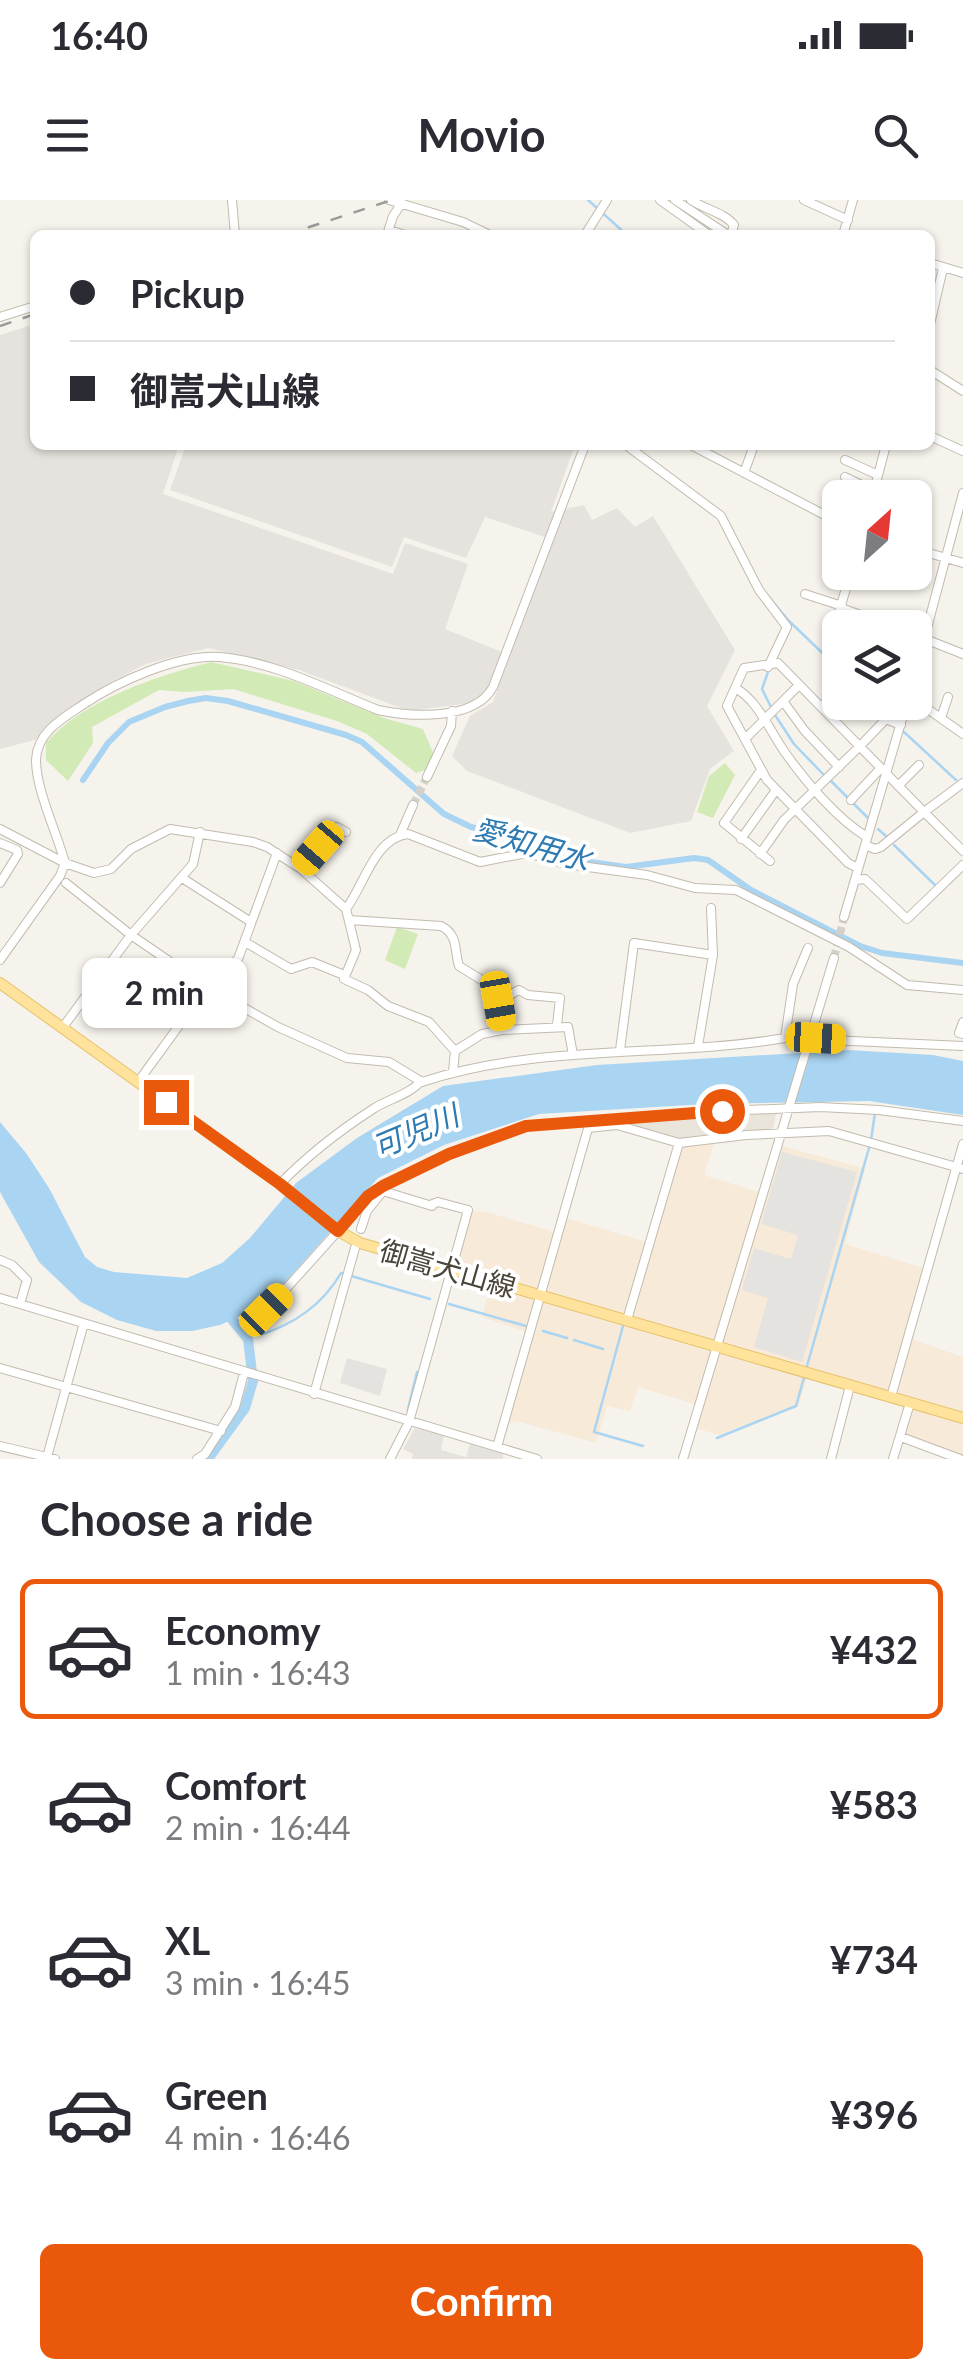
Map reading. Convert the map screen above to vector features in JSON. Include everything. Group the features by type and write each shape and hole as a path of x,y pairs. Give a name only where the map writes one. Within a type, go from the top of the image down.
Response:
{"main road":[{"name":"御嵩犬山線","path":"0,983 280,1184 338,1231 360,1243 963,1418"}],"street":[{"path":"232,200 235,230"},
{"path":"390,200 480,230"},
{"path":"660,200 701,230"},
{"path":"675,200 722,230"},
{"path":"691,200 729,218 734,225 732,230"},
{"path":"804,200 848,220"},
{"path":"846,230 854,200"},
{"path":"389,230 402,203"},
{"path":"589,230 604,207"},
{"path":"461,230 463,222"},
{"path":"935,265 963,273"},
{"path":"935,304 944,268"},
{"path":"0,318 30,308"},
{"path":"935,373 963,391"},
{"path":"935,438 963,452"},
{"path":"0,960 60,876 65,862 38,777 36,758 50,728 146,672 221,657 291,676 378,710 416,715 452,711 487,699 583,450"},
{"path":"633,450 722,516 759,590 787,627 768,667"},
{"path":"701,450 822,513"},
{"path":"744,472 752,450"},
{"path":"877,480 885,450"},
{"path":"845,460 878,475"},
{"path":"929,610 963,494"},
{"path":"932,554 963,563"},
{"path":"840,610 845,590"},
{"path":"806,594 849,610"},
{"path":"932,642 963,654"},
{"path":"821,707 778,664 744,668 728,706 761,770 776,790 848,864 858,868"},
{"path":"746,738 799,685"},
{"path":"736,688 746,694 816,789 875,849 963,783"},
{"path":"941,718 948,697"},
{"path":"783,701 839,767"},
{"path":"427,776 452,726 452,711"},
{"path":"932,712 963,734"},
{"path":"834,720 963,851"},
{"path":"760,854 795,808 885,720"},
{"path":"889,720 901,724"},
{"path":"844,917 880,796 883,771 902,720"},
{"path":"898,786 919,765"},
{"path":"761,770 724,820 725,827 770,861"},
{"path":"851,800 883,771"},
{"path":"741,839 776,790"},
{"path":"862,790 880,796"},
{"path":"346,909 371,863 400,835 413,805"},
{"path":"300,869 336,827 346,832"},
{"path":"0,829 83,870 103,872 131,848 170,829 253,842 300,869 346,909 356,950 344,976"},
{"path":"62,1027 130,935 182,878 196,858 200,832"},
{"path":"400,835 408,834 480,862 528,853 695,888 736,890 849,947 907,985 963,990"},
{"path":"0,843 18,854 0,883"},
{"path":"138,1082 206,987 234,964 277,853"},
{"path":"856,880 865,879 907,919 963,866"},
{"path":"182,878 251,922"},
{"path":"66,883 130,935 206,987 347,1058 400,1066 421,1081"},
{"path":"698,1046 713,955 711,908"},
{"path":"349,920 441,926 448,930 457,948 459,966 493,988 502,1030"},
{"path":"244,942 291,969 312,962 344,976 346,981 368,990 388,1006 429,1022 455,1051"},
{"path":"620,1050 634,943 713,955"},
{"path":"785,1038 793,984 808,948"},
{"path":"683,1459 834,958"},
{"path":"498,1001 519,990 560,998 556,1025"},
{"path":"963,1022 959,1033 963,1034"},
{"path":"452,1072 455,1051 482,1034 502,1030 568,1027 572,1055"},
{"path":"280,1184 356,1120 421,1081 452,1072 620,1050 785,1038 963,1046"},
{"path":"266,1310 375,1195 411,1170 526,1126 788,1106 876,1110 963,1121"},
{"path":"589,1124 617,1125 678,1143 829,1131 960,1168"},
{"path":"497,1448 589,1124"},
{"path":"627,1320 678,1143"},
{"path":"891,1397 960,1168 963,1144"},
{"path":"360,1229 375,1195 383,1192 458,1213"},
{"path":"390,1459 409,1422 468,1210 438,1202 430,1205"},
{"path":"314,1394 355,1248"},
{"path":"0,1260 28,1280 20,1304"},
{"path":"0,1298 537,1459"},
{"path":"0,1446 51,1458 84,1324"},
{"path":"0,1368 220,1431"},
{"path":"197,1459 205,1454 240,1394 244,1372"},
{"path":"832,1459 850,1386"},
{"path":"893,1459 910,1403"},
{"path":"902,1437 960,1459"}],"shaded area":[{"path":"30,326 30,450 177,450 163,494 393,574 405,543 468,564 445,629 502,652 486,693 471,703 409,711 299,670 208,648 146,664 109,683 38,739 0,749 0,335"},
{"path":"184,450 573,450 551,512 584,505 592,520 617,508 635,527 653,516 735,650 707,706 734,751 710,769 691,821 630,833 467,771 452,756 470,716 493,702 551,539 485,517 466,558 404,537 392,567 170,490"},
{"path":"776,1114 773,1130 678,1139 622,1123"},
{"path":"714,1143 704,1175 762,1193 776,1144 865,1169 845,1244 927,1269 908,1338 963,1357 963,1457 904,1435 912,1410 895,1398 809,1373 798,1407 719,1435 692,1427 698,1405 638,1387 630,1411 607,1406 596,1443 516,1421 505,1426 530,1333 482,1317 492,1280 450,1269 468,1210 558,1233 563,1217 653,1244 682,1146"},
{"path":"782,1152 857,1172 802,1362 754,1347 768,1298 742,1290 754,1248 791,1259 798,1235 761,1224"},
{"path":"347,1358 387,1369 380,1396 340,1383"},
{"path":"415,1428 444,1435 441,1450 466,1457 470,1444 503,1454 503,1459 412,1459 413,1454 403,1449"}],"green space":[{"path":"211,662 294,681 384,718 423,729 434,755 428,769 416,773 367,734 337,721 233,689 159,690 92,727 93,743 68,781 46,760 46,743 100,702 145,682"},
{"path":"725,763 735,775 713,818 697,812 709,776"},
{"path":"397,927 418,934 405,969 385,960"}],"water":[{"name":"可児川","path":"848,1050 933,1055 963,1061 963,1115 869,1101 706,1104 539,1114 444,1145 378,1178 265,1305 220,1325 192,1331 156,1331 117,1320 81,1302 39,1262 0,1192 0,1122 49,1188 85,1257 97,1267 114,1272 187,1278 222,1263 250,1238 296,1183 357,1138 443,1086 597,1065"}],"waterway":[{"path":"588,200 621,230"},
{"path":"768,596 822,653"},
{"path":"769,669 762,689 771,707"},
{"name":"愛知用水","path":"83,780 108,743 129,722 188,701 228,701 362,742 444,814 471,827 513,836 562,858 626,867 694,858 708,860 751,890 860,946 882,953 963,963"},
{"path":"775,715 794,744 824,775"},
{"path":"904,732 956,780"},
{"path":"830,780 868,818"},
{"path":"878,829 887,837"},
{"path":"894,845 938,888"},
{"path":"871,1140 875,1113"},
{"path":"807,1366 869,1148"},
{"path":"257,1336 305,1313 341,1273 430,1299"},
{"path":"449,1304 526,1326"},
{"path":"208,1459 245,1408 253,1381 248,1339 225,1311"},
{"path":"623,1326 594,1432 643,1446"},
{"path":"543,1331 567,1338"},
{"path":"574,1340 603,1349"},
{"path":"408,1409 417,1372"},
{"path":"717,1438 796,1406 805,1374"}],"tunnel":[{"path":"413,805 427,777"},
{"path":"834,958 844,917"}],"railway":[{"path":"300,230 392,200"},
{"path":"0,326 30,316"}],"route":[{"path":"166,1102 338,1231 375,1190 411,1170 526,1126 722,1111"}]}
